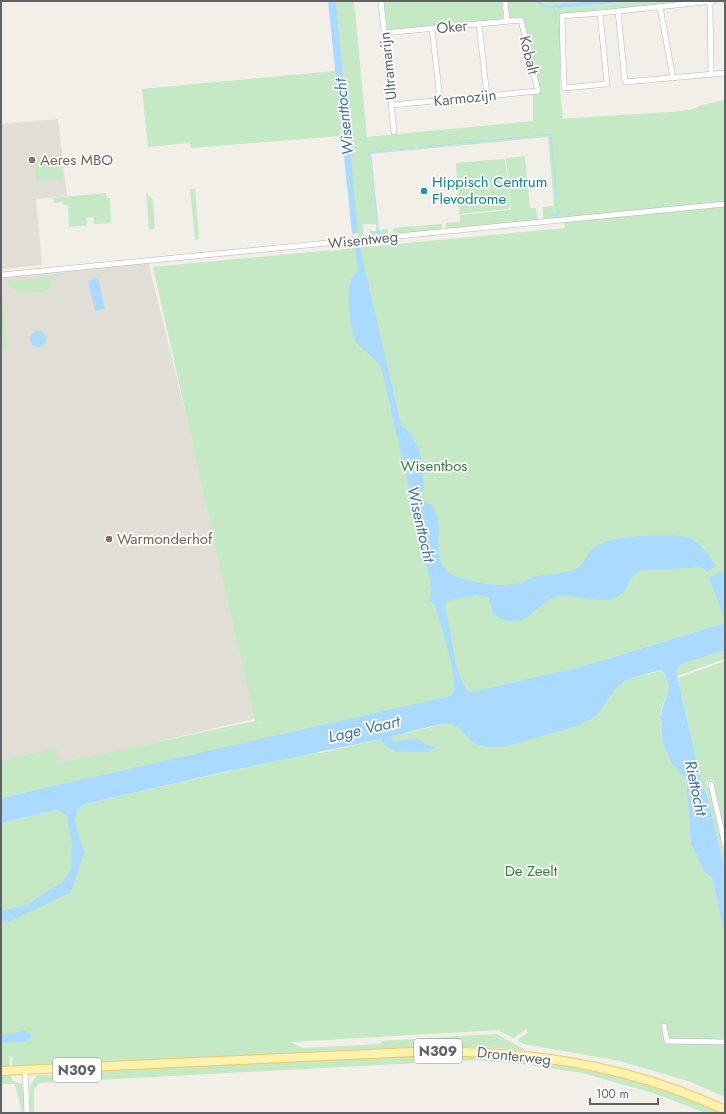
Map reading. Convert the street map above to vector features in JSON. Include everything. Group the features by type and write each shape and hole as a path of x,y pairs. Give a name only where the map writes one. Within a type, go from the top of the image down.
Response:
{"main road":[{"name":"Dronterweg","path":"1,1074 445,1051 514,1054 561,1061 627,1075 686,1094 725,1110"},
{"name":"Dronterweg","path":"1,1071 25,1072"}],"street":[{"name":"Ultramarijn","path":"381,1 394,132"},
{"path":"505,1 507,21"},
{"path":"600,13 607,84 564,88 562,16 712,2 711,74"},
{"path":"660,7 673,78"},
{"path":"618,11 625,82 725,73"},
{"name":"Oker","path":"384,33 521,20"},
{"name":"Kobalt","path":"521,20 538,91"},
{"path":"479,24 487,96"},
{"path":"432,28 440,100"},
{"name":"Karmozijn","path":"392,105 538,91"},
{"name":"Wisentweg","path":"1,275 725,204"},
{"path":"711,784 725,846"},
{"path":"664,1026 667,1041 725,1042"},
{"path":"25,1072 27,1113"}],"shaded area":[{"name":"Aeres MBO","path":"58,119 67,196 36,199 42,265 1,269 1,124"},
{"name":"Warmonderhof","path":"148,262 261,717 56,766 1,773 1,276"}],"green space":[{"name":"Wisentbos","path":"336,1 354,1 367,137 533,121 533,93 539,92 523,18 510,18 507,1 593,1 556,5 559,8 632,1 693,1 560,14 560,90 563,118 558,119 671,112 693,109 702,105 725,100 725,623 580,667 484,690 472,692 467,690 450,696 359,718 1,798 1,761 56,748 60,763 255,721 153,267 565,228 564,218 543,219 543,207 554,206 548,137 371,154 549,135 370,152 378,231 371,234 384,232 379,231 375,192 379,230 387,229 388,233 386,236 370,236 369,231 376,231 376,224 363,224 364,237 358,238","holes":["262,722 263,722 141,749"]},
{"path":"384,1 502,1 503,16 501,20 389,31 387,27"},
{"path":"335,71 341,136 191,148 190,143 148,147 142,89"},
{"path":"60,155 63,179 36,181 34,157"},
{"path":"525,156 530,208 536,208 538,221 448,229 446,227 446,223 460,222 460,215 511,210 506,158"},
{"path":"505,160 510,207 508,209 459,214 456,163"},
{"path":"190,189 195,189 199,239 195,240"},
{"path":"146,192 153,200 155,228 149,230"},
{"path":"106,193 107,198 110,198 111,223 94,224 93,217 86,218 87,225 69,227 68,205 63,205 63,202 54,203 53,198"},
{"path":"442,224 441,230 395,235 393,233 393,228"},
{"path":"54,277 49,289 32,293 14,289 7,281"},
{"path":"1,285 7,350 1,351"},
{"path":"725,650 725,659 677,676 676,670 680,664"},
{"path":"725,661 725,840 714,790 714,780 706,782 711,792 725,853 725,871 707,794 701,782 678,678"},
{"name":"De Zeelt","path":"659,671 665,673 669,686 660,714 663,744 672,764 686,779 691,844 705,871 712,878 725,936 725,1097 688,1081 620,1061 524,1044 518,1041 518,1039 528,1033 526,1029 513,1038 498,1030 290,1042 303,1048 380,1044 382,1041 496,1034 526,1050 482,1047 433,1047 13,1068 12,1057 9,1057 10,1066 1,1067 1,823 58,810 77,810 85,804 314,752 321,753 449,723 455,725 618,686 625,680"},
{"path":"439,1053 510,1057 558,1063 605,1072 653,1085 725,1113 706,1113 653,1093 582,1073 522,1064 473,1060 40,1083 34,1089 34,1113 30,1113 30,1086 37,1075 86,1076 103,1071"},
{"path":"1,1076 10,1076 13,1081 22,1084 26,1113 22,1113 15,1084 1,1084"}],"water":[{"name":"Wisenttocht","path":"328,1 336,1 358,233 352,234"},
{"path":"593,1 632,1 559,8 554,7 553,5"},
{"path":"551,134 559,215 545,216 558,214 550,135 371,153 379,231 385,232 371,234 378,231 370,152"},
{"path":"355,248 360,248 401,425 412,435 420,452 424,484 423,491 419,495 420,501 430,503 436,511 439,530 438,549 440,558 443,566 450,573 457,577 484,584 504,585 520,583 535,577 571,571 581,565 595,547 603,543 628,538 659,535 685,537 693,540 702,548 716,565 707,572 699,567 641,570 633,576 624,591 617,597 595,600 571,596 556,597 549,600 521,620 505,620 495,615 488,597 476,595 447,601 445,604 456,665 463,684 467,690 472,692 580,667 725,623 725,650 681,664 676,670 700,777 707,794 725,871 725,936 712,878 705,872 691,844 686,779 672,764 663,744 660,717 669,686 665,673 660,670 625,680 614,690 597,715 580,725 507,746 481,746 471,741 456,726 447,724 391,737 393,741 419,739 426,745 436,747 428,752 395,751 384,745 381,739 228,771 85,804 77,810 75,821 84,853 71,892 9,922 1,922 1,911 28,905 48,890 62,883 71,869 72,844 67,816 58,810 1,823 1,798 450,696 453,693 454,679 450,658 435,605 429,600 432,589 382,370 377,361 357,343 352,330 349,293 352,279 358,270"},
{"path":"98,278 105,309 95,311 88,280"},
{"path":"38,331 45,336 46,339 41,346 38,347 31,342 30,339 35,332"},
{"path":"721,571 725,575 725,619 709,578"},
{"path":"25,1031 31,1034 31,1038 24,1042 1,1043 1,1035"}],"waterway":[{"path":"537,1 545,6 554,7"}],"place":[{"name":"Aeres MBO","path":"32,160"},
{"name":"Hippisch Centrum Flevodrome","path":"424,191"},
{"name":"Warmonderhof","path":"109,539"}],"water label":[{"name":"Lage Vaart","path":"364,729"},
{"name":"Riettocht","path":"696,788"}]}
